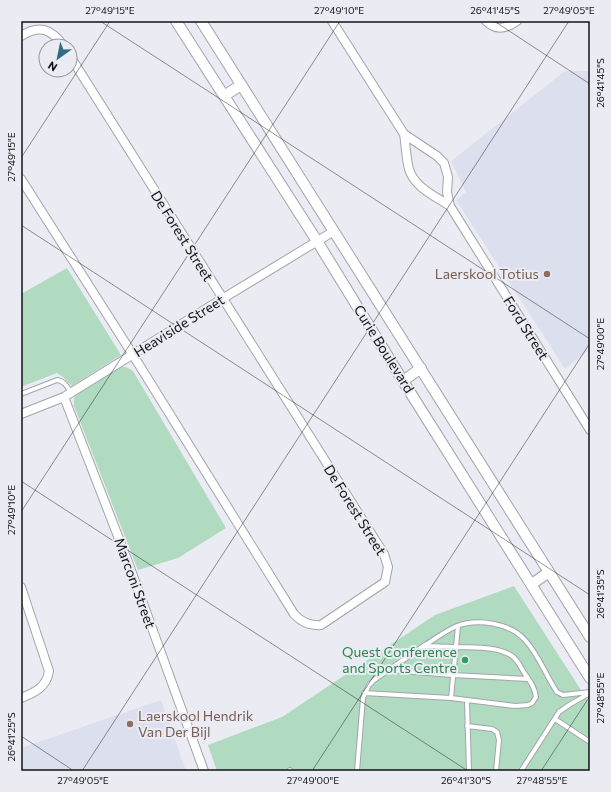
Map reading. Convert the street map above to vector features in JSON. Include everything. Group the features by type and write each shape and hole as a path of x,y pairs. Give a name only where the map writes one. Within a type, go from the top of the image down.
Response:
{"street":[{"name":"Curie Boulevard","path":"176,21 317,241 403,381 590,678"},
{"name":"Curie Boulevard","path":"201,21 590,637"},
{"name":"Ford Street","path":"332,21 404,134 409,168 413,179 423,188 450,206"},
{"path":"486,21 490,25 497,28 510,26 517,21"},
{"path":"21,36 30,30 42,29 57,38"},
{"name":"De Forest Street","path":"21,179 133,355 294,614 303,622 316,626 326,623 385,582 387,575 387,562 384,554 78,69"},
{"path":"224,96 241,85"},
{"name":"Ford Street","path":"404,134 438,156 444,163 447,169 447,192 450,206 590,430"},
{"name":"Heaviside Street","path":"21,414 67,395 334,231"},
{"path":"403,381 421,368"},
{"name":"Marconi Street","path":"67,395 204,771"},
{"path":"532,584 549,572"},
{"path":"21,586 49,671 46,681 39,689 21,698"}],"lane":[{"path":"21,394 57,380 61,380 66,385 67,395"},
{"path":"357,771 361,710 364,693 369,685 388,670 424,646 458,626 484,623 501,625 509,628 525,639 532,648 557,692 563,695 590,692"},
{"path":"451,698 458,626"},
{"path":"364,693 451,698 515,706 532,704 536,697 533,688 516,660 506,653 496,650 424,646"},
{"path":"388,670 528,679"},
{"path":"521,771 562,709 590,692"},
{"path":"467,701 469,771"},
{"path":"554,719 590,742"},
{"path":"467,726 492,729 497,732 499,740 496,771"}],"shaded area":[{"name":"Laerskool Totius","path":"565,71 590,71 590,349 565,369 456,200 466,192 451,161"},
{"name":"Laerskool Hendrik Van Der Bijl","path":"161,700 186,771 21,771 21,748"}],"green space":[{"path":"67,268 121,355 72,386 57,373 21,387 21,294"},
{"path":"119,367 126,367 133,371 226,528 178,558 138,570 74,406 74,398 77,393"},
{"name":"Quest Conference and Sports Centre","path":"514,586 590,704 590,771 217,771 208,745 282,717 435,615"}],"place":[{"name":"Laerskool Totius","path":"547,274"},
{"name":"Quest Conference and Sports Centre","path":"465,660"},
{"name":"Laerskool Hendrik Van Der Bijl","path":"130,724"}]}
